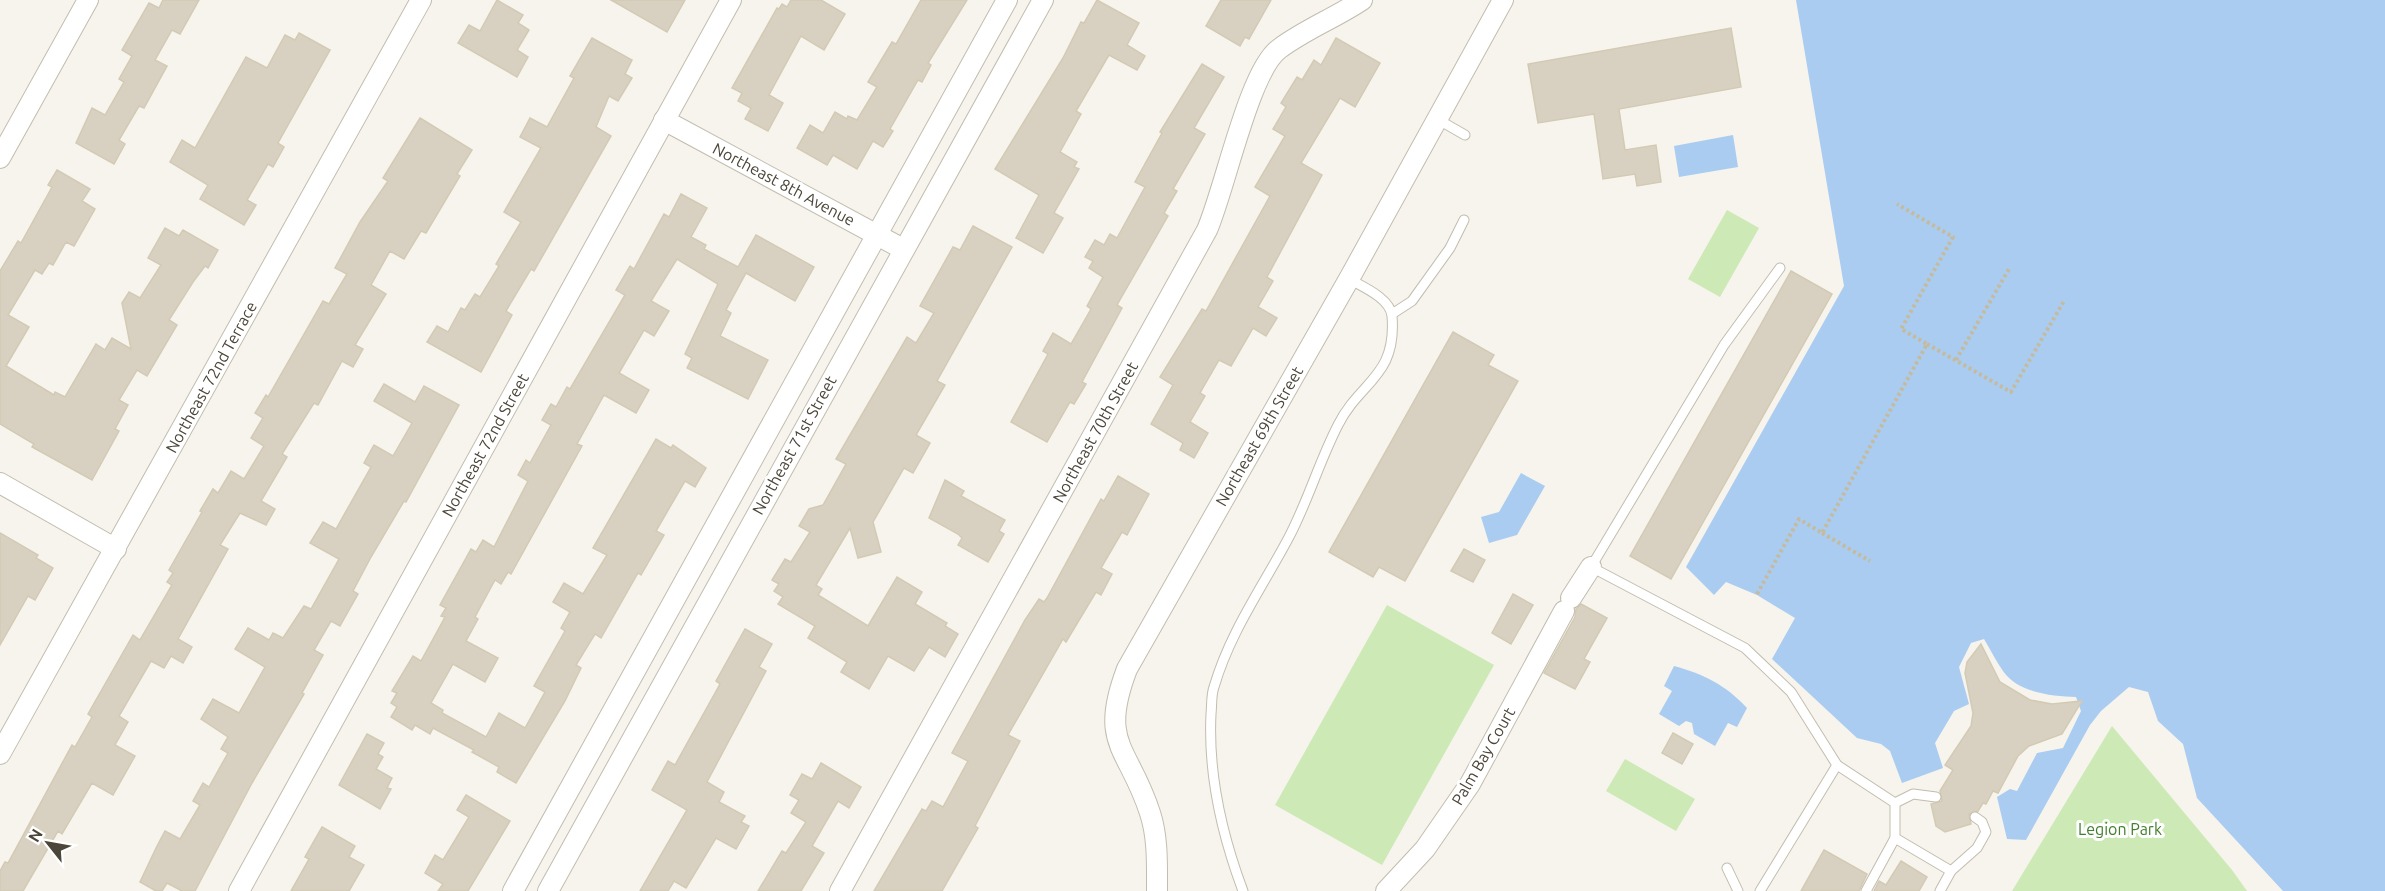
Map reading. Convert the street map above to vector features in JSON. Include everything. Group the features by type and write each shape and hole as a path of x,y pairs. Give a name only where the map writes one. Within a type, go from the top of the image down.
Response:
{"street":[{"path":"0,158 88,0"},
{"name":"Northeast 72nd Terrace","path":"0,754 422,0"},
{"name":"Northeast 72nd Street","path":"239,891 731,0"},
{"name":"Northeast 71st Street","path":"513,891 1007,0"},
{"name":"Northeast 71st Street","path":"548,891 1043,0"},
{"name":"Northeast 70th Street","path":"840,891 1207,230 1218,204 1252,94 1265,62 1278,49 1362,0"},
{"name":"Northeast 69th Street","path":"1157,891 1157,855 1150,813 1117,741 1114,715 1127,669 1349,279 1503,0"},
{"name":"Northeast 8th Avenue","path":"664,120 903,249"},
{"path":"0,483 116,549"},
{"name":"Palm Bay Court","path":"1386,891 1425,849 1470,784 1591,567"}],"lane":[{"path":"1437,119 1465,135"},
{"path":"1392,314 1412,301 1450,248 1464,220"},
{"path":"1780,268 1724,345 1591,567 1745,648 1791,692 1837,765 1895,803"},
{"path":"1243,891 1228,852 1209,750 1213,689 1238,624 1289,536 1339,423 1352,403 1370,387 1390,355 1392,314 1378,296 1349,279"},
{"path":"1760,891 1837,765"},
{"path":"1895,803 1913,794 1936,797"},
{"path":"1866,891 1895,838 1895,803"},
{"path":"1940,891 1951,871 1977,848 1986,832 1982,822 1975,817"},
{"path":"1895,838 1951,871"},
{"path":"1727,868 1738,891"}],"path":[{"path":"1897,204 1953,237 1901,329 2011,392 2064,301"},
{"path":"1956,360 2008,268"},
{"path":"1822,533 1927,344"},
{"path":"1757,594 1799,519 1870,561"}],"green space":[{"path":"1727,210 1759,228 1720,297 1688,279"},
{"path":"1387,605 1494,665 1382,865 1275,805"},
{"name":"Legion Park","path":"2112,726 2232,870 2247,891 2012,891"},
{"path":"1625,759 1695,799 1676,831 1606,791"}],"water":[{"path":"1796,0 2385,0 2385,891 2283,891 2197,798 2183,744 2158,721 2148,692 2129,687 2101,711 2090,725 2026,840 2007,839 1997,797 2010,789 2017,791 2037,753 2063,748 2081,711 2076,697 2057,696 2026,689 2009,678 2003,671 1984,639 1971,643 1959,667 1969,704 1954,711 1935,743 1943,768 1902,783 1890,751 1881,744 1857,738 1772,659 1795,618 1757,595 1726,582 1714,595 1686,567 1844,286"},
{"path":"1733,135 1738,167 1679,177 1674,146"},
{"path":"1521,473 1545,486 1517,535 1489,543 1481,517 1499,512"},
{"path":"1674,666 1714,682 1731,693 1747,708 1737,727 1728,723 1715,746 1694,734 1692,723 1686,721 1679,726 1659,714 1672,691 1664,686"}],"building":[{"path":"163,0 199,0 180,34 172,30 155,60 167,66 144,108 139,106 119,140 125,144 114,164 76,143 92,108 105,115 124,82 119,79 132,56 122,50 149,3 159,8"},
{"path":"497,0 523,15 518,23 529,30 517,50 528,57 517,77 458,43 469,25 480,31"},
{"path":"611,0 685,0 667,32"},
{"path":"791,0 821,0 845,14 824,50 801,36 769,95 783,103 768,131 745,119 751,108 738,101 742,93 732,88 777,8 779,9 782,4 787,7"},
{"path":"921,0 967,0 928,63 931,65 922,82 918,80 890,129 893,131 883,147 873,141 857,169 833,155 827,165 797,148 810,125 823,133 835,112 847,119 848,116 857,120 877,87 868,82 892,42 896,44"},
{"path":"1097,0 1139,23 1127,45 1145,56 1137,70 1109,55 1076,111 1081,114 1060,152 1077,162 1074,167 1079,169 1054,213 1063,218 1043,253 1016,238 1039,195 995,169 1063,58 1081,22 1084,23"},
{"path":"1221,0 1271,0 1249,39 1245,37 1240,46 1206,26"},
{"path":"1731,28 1741,87 1619,109 1625,150 1656,145 1661,182 1637,186 1635,174 1603,179 1594,114 1538,123 1528,64"},
{"path":"299,33 330,50 278,143 284,147 273,167 268,164 247,200 256,205 244,225 200,199 208,185 170,162 182,140 195,148 246,57 267,68 285,35 295,40"},
{"path":"592,38 632,60 625,74 632,78 618,101 609,96 596,127 611,136 534,271 531,269 506,311 512,315 481,372 427,342 437,326 448,332 461,308 465,310 475,294 480,297 499,266 496,264 521,222 504,212 541,148 520,137 530,118 547,127 574,78 570,76"},
{"path":"1336,38 1380,63 1355,107 1340,98 1301,163 1322,175 1267,277 1273,281 1258,307 1277,318 1266,336 1253,328 1231,366 1219,360 1200,393 1205,396 1190,422 1208,433 1194,458 1180,450 1183,443 1151,424 1173,385 1160,377 1202,309 1206,311 1270,196 1255,187 1285,136 1273,129 1286,107 1281,103 1297,77 1302,80 1314,60 1321,65"},
{"path":"1202,64 1224,77 1194,128 1205,134 1173,189 1177,191 1164,213 1168,216 1117,305 1122,308 1082,382 1086,384 1074,404 1070,402 1047,442 1011,422 1048,354 1043,351 1053,333 1071,344 1091,309 1087,306 1103,277 1089,268 1093,261 1085,257 1095,240 1104,245 1110,234 1117,238 1145,187 1135,182 1162,133 1160,132"},
{"path":"420,118 472,150 457,174 460,176 426,233 421,231 404,259 390,251 371,285 386,294 355,345 363,349 353,367 342,361 318,405 314,403 282,454 287,457 261,501 275,509 266,525 240,513 220,545 228,549 178,639 192,647 183,663 171,656 164,668 151,661 119,716 128,722 115,745 135,756 113,795 92,783 62,834 58,831 23,891 0,891 0,871 5,862 8,863 72,745 75,747 92,717 88,714 133,635 140,640 172,585 167,582 173,573 169,570 213,489 218,493 231,471 244,479 264,446 251,438 263,418 255,413 266,395 268,397 323,301 329,304 347,274 335,268 360,222 388,181 383,178"},
{"path":"57,170 90,189 82,201 95,209 74,246 66,242 53,265 49,263 42,274 35,270 8,315 29,327 6,366 54,395 55,392 65,397 96,344 105,350 112,338 131,349 122,303 129,292 140,298 161,265 148,258 165,228 179,236 183,230 218,250 208,268 205,266 193,282 169,320 177,325 147,376 137,370 119,400 128,405 115,429 119,431 92,480 32,447 34,444 0,424 0,271 18,241 21,243 52,187 48,185"},
{"path":"681,194 707,208 691,237 706,245 704,249 738,267 756,235 814,267 795,301 746,273 726,310 731,313 720,336 768,360 748,399 687,368 692,358 685,354 718,284 677,259 651,301 669,311 654,336 644,330 619,373 649,390 636,413 604,395 577,444 582,446 511,574 508,572 501,584 495,580 475,617 478,619 466,641 498,658 485,682 453,664 431,703 443,710 442,713 486,737 499,713 525,728 545,692 534,686 565,631 561,628 570,612 553,602 564,583 583,594 607,555 593,548 656,439 671,448 673,445 706,468 695,487 685,481 656,531 664,535 641,575 638,573 601,638 595,634 576,665 581,668 565,701 516,783 497,772 499,767 472,752 474,750 433,728 430,734 415,725 412,730 391,717 397,707 391,703 397,693 392,691 413,656 421,661 445,617 441,616 446,608 440,605 471,549 476,552 483,540 494,547 528,481 518,475 526,460 530,463 551,425 542,420 551,404 556,407 567,387 570,389 625,295 616,290 630,266 634,269 664,214 669,217"},
{"path":"973,226 1012,247 937,381 945,385 916,435 930,443 913,473 904,468 873,522 881,552 858,558 850,528 816,585 822,589 818,595 868,626 897,577 922,592 915,604 947,623 945,626 958,634 945,657 929,647 914,671 888,656 869,689 841,672 847,662 808,638 815,626 778,604 783,597 774,591 779,584 772,580 785,559 791,562 810,532 799,526 809,509 823,505 846,464 836,459 907,337 916,343 934,313 920,306 953,247 960,250"},
{"path":"1791,271 1832,294 1671,579 1630,556"},
{"path":"1453,332 1494,355 1488,365 1518,381 1405,581 1379,567 1373,577 1329,552"},
{"path":"384,384 415,402 424,386 459,405 406,502 404,501 371,557 353,591 358,594 340,626 331,621 314,650 323,655 302,693 304,694 252,783 195,891 182,891 167,883 162,891 156,891 140,882 157,846 165,831 180,839 200,805 193,801 203,783 209,787 228,753 221,749 228,737 201,719 213,699 239,713 265,667 235,649 248,628 269,640 273,633 283,638 304,606 311,609 339,559 310,543 323,522 336,529 371,467 364,463 374,445 393,456 412,423 374,401"},
{"path":"1118,476 1149,494 1127,535 1122,532 1101,568 1112,574 1101,595 1096,592 1066,642 1063,639 1008,735 1020,741 975,826 978,828 942,891 874,891 922,809 926,811 932,801 943,807 968,761 952,753 1025,620 1039,599 1044,602 1047,598 1101,499 1104,501"},
{"path":"945,480 964,491 961,496 1005,520 999,531 1004,534 988,562 958,545 962,538 958,534 929,518"},
{"path":"0,533 38,555 36,558 53,568 35,600 28,596 0,645"},
{"path":"1464,549 1485,560 1473,582 1451,571"},
{"path":"1513,594 1533,605 1511,644 1492,633"},
{"path":"1581,604 1607,618 1584,659 1590,662 1575,689 1544,673 1575,617 1576,609"},
{"path":"745,629 772,644 759,667 766,671 707,782 724,792 719,802 745,816 741,822 749,826 736,849 716,838 686,888 674,881 668,891 640,891 687,810 652,790 668,761 675,765 720,684 716,681"},
{"path":"1981,644 2000,682 2030,700 2052,704 2082,701 2062,734 2029,746 2018,756 1998,793 1993,791 1986,804 1983,803 1978,811 1969,814 1971,824 1945,832 1936,826 1931,804 1942,801 1940,791 1953,770 1945,765 1971,726 1973,713 1965,673 1967,662"},
{"path":"1673,733 1693,744 1682,764 1662,753"},
{"path":"367,734 384,743 378,754 383,757 376,769 392,778 387,788 391,789 380,809 339,785"},
{"path":"821,763 861,787 849,808 838,801 812,846 824,853 801,891 758,891 782,851 786,853 806,822 791,813 799,800 790,795 802,774 812,779"},
{"path":"466,795 510,821 468,891 438,891 443,884 425,873 435,855 443,860 469,817 457,810"},
{"path":"322,827 355,846 349,857 364,865 349,891 291,891 309,859 305,857"},
{"path":"1824,850 1867,874 1859,891 1801,891"},
{"path":"1901,861 1927,877 1919,891 1874,891 1879,881 1886,885"}]}
